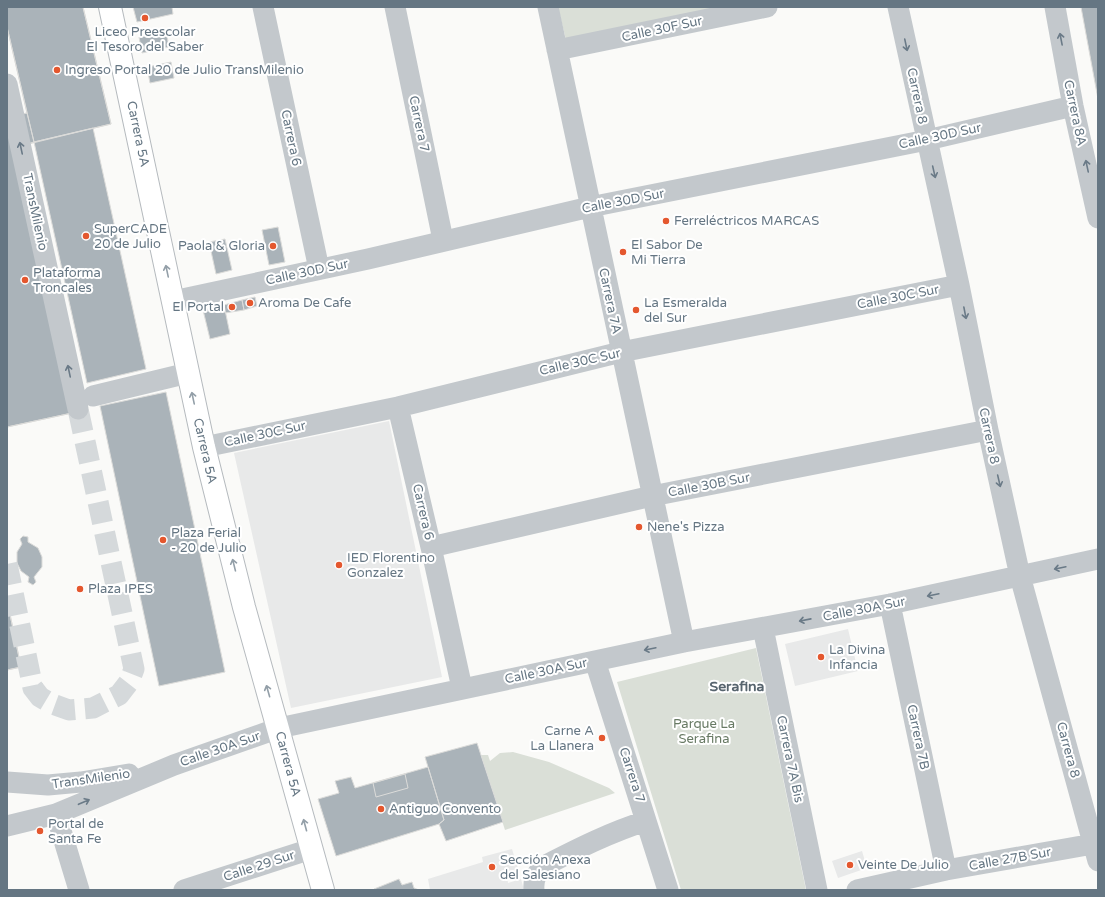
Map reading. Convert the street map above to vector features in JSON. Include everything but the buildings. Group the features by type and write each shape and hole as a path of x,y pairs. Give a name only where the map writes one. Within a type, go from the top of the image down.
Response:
{"main road":[{"name":"Carrera 5A","path":"110,7 204,447 244,607 322,890"}],"street":[{"name":"Carrera 6","path":"263,7 319,269"},
{"name":"Carrera 7","path":"395,7 443,240"},
{"name":"Carrera 7A","path":"548,7 684,642"},
{"name":"Calle 30F Sur","path":"557,50 767,7"},
{"name":"Carrera 8","path":"898,7 959,284 988,430 1020,576 1096,852"},
{"name":"Carrera 8A","path":"1055,7 1073,106 1098,218"},
{"name":"TransMilenio","path":"7,84 85,402 188,373"},
{"name":"Calle 30D Sur","path":"173,300 368,259 443,240 590,207 927,140 1073,106"},
{"name":"Calle 30C Sur","path":"204,447 398,406 621,352 959,284"},
{"name":"Carrera 6","path":"398,406 462,688"},
{"name":"Calle 30B Sur","path":"431,547 652,496 988,430"},
{"name":"Calle 30A Sur","path":"7,826 56,814 174,765 278,728 684,642 890,604 1098,559"},
{"name":"Carrera 7B","path":"890,604 946,870"},
{"name":"Carrera 7A Bis","path":"763,628 817,890"},
{"name":"Carrera 7","path":"596,661 668,890"},
{"name":"TransMilenio","path":"7,782 48,785 81,782 174,765"},
{"path":"56,814 79,890"},
{"path":"534,890 536,876 540,869 546,865 594,841 646,821"},
{"name":"Calle 29 Sur","path":"184,890 311,849"},
{"name":"Calle 27B Sur","path":"857,890 946,870 1096,852"}],"shaded area":[{"name":"IED Florentino Gonzalez","path":"389,421 442,677 291,708 234,453"},
{"name":"La Divina Infancia","path":"848,629 858,671 795,686 785,644"},
{"name":"Sección Anexa del Salesiano","path":"512,849 519,872 507,875 508,883 521,879 524,890 430,890 428,879 483,862 482,857"},
{"name":"Veinte De Julio","path":"862,851 867,868 838,878 832,861"}],"green space":[{"path":"558,7 743,7 567,44"},
{"name":"Parque La Serafina","path":"756,648 806,890 681,890 617,682"},
{"path":"513,752 549,762 609,788 615,793 505,830 481,755 488,755 490,761 500,753"}],"tunnel":[{"path":"7,564 33,688 40,697 50,703 69,710 93,708 119,695 129,682 134,669 78,409"}],"place":[{"name":"Liceo Preescolar El Tesoro del Saber","path":"145,18"},
{"name":"Ingreso Portal 20 de Julio TransMilenio","path":"57,70"},
{"name":"Ferreléctricos MARCAS","path":"666,221"},
{"name":"SuperCADE 20 de Julio","path":"86,236"},
{"name":"Paola & Gloria","path":"273,246"},
{"name":"El Sabor De Mi Tierra","path":"623,252"},
{"name":"Plataforma Troncales","path":"25,280"},
{"name":"Aroma De Cafe","path":"250,303"},
{"name":"El Portal","path":"232,307"},
{"name":"La Esmeralda del Sur","path":"636,310"},
{"name":"Nene's Pizza","path":"639,527"},
{"name":"Plaza Ferial - 20 de Julio","path":"163,540"},
{"name":"IED Florentino Gonzalez","path":"339,565"},
{"name":"Plaza IPES","path":"80,589"},
{"name":"La Divina Infancia","path":"821,657"},
{"name":"Carne A La Llanera","path":"602,738"},
{"name":"Antiguo Convento","path":"381,809"},
{"name":"Portal de Santa Fe","path":"40,831"},
{"name":"Veinte De Julio","path":"850,865"},
{"name":"Sección Anexa del Salesiano","path":"492,867"}],"district":[{"name":"Serafina","path":"737,686"}]}
